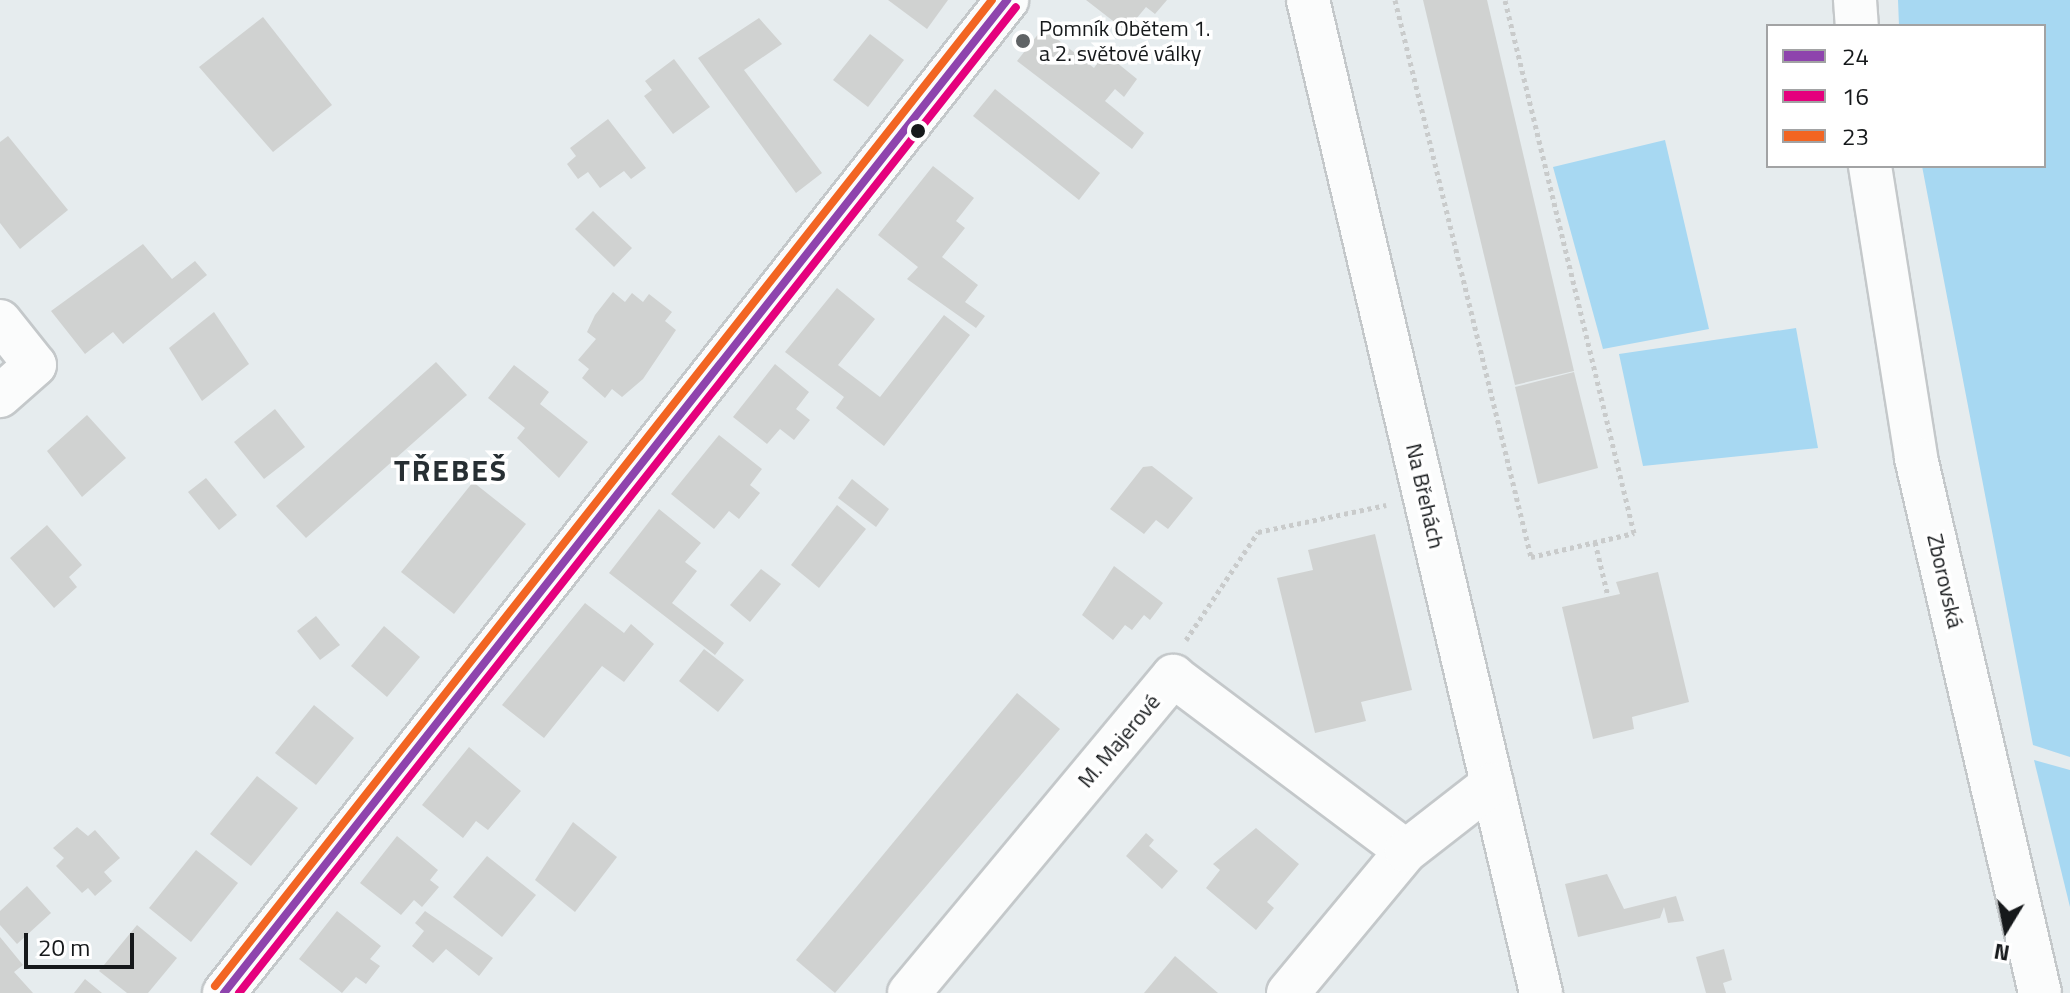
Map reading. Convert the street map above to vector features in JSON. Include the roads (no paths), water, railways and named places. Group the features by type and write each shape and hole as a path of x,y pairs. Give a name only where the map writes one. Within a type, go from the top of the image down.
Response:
{"street":[{"path":"224,993 1007,0"},
{"name":"Na Břehách","path":"1308,0 1541,993"},
{"path":"1855,0 1857,24"},
{"name":"Zborovská","path":"1870,168 1916,458 2040,993"},
{"path":"0,321 35,365 0,396"},
{"name":"M. Majerové","path":"909,993 1173,676 1406,851"},
{"path":"1288,993 1406,851 1492,784"}],"place":[{"name":"Pomník Obětem 1. a 2. světové války","path":"1023,41"}],"district":[{"name":"TŘEBEŠ","path":"451,470"}]}
